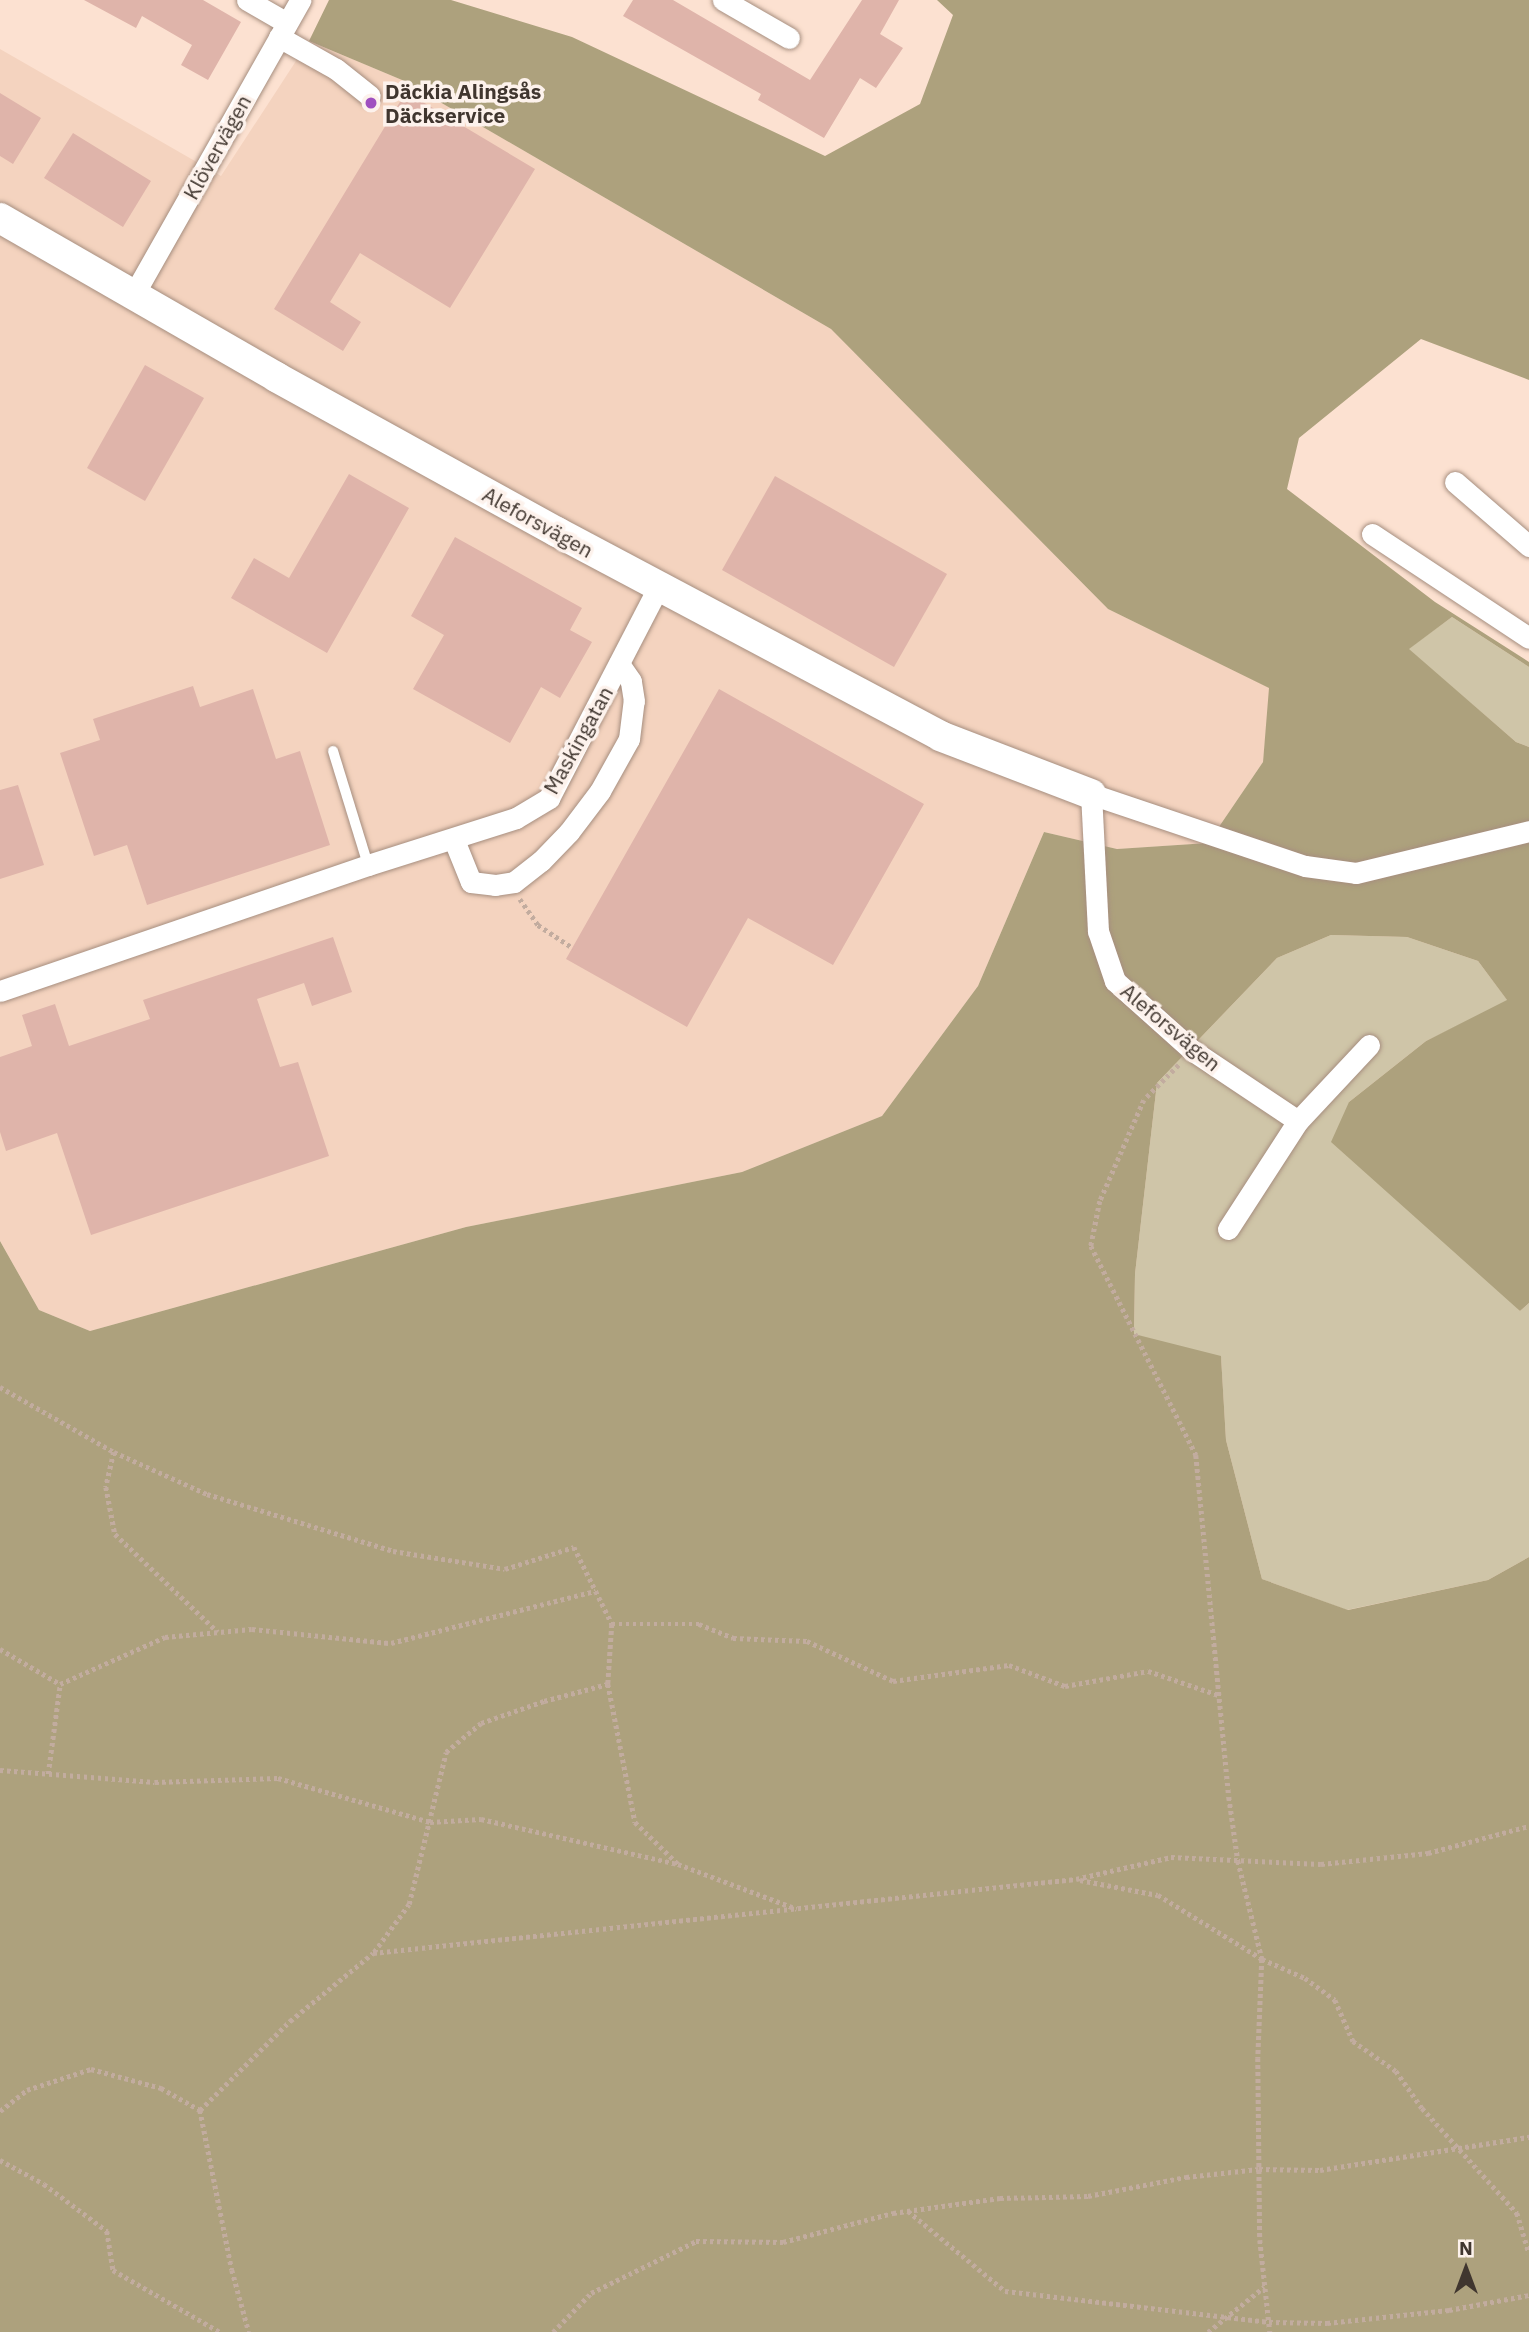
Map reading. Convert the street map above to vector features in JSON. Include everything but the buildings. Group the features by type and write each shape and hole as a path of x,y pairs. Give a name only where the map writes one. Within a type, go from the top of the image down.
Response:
{"street":[{"path":"247,0 370,96"},
{"name":"Klövervägen","path":"134,294 300,0"},
{"path":"723,0 789,38"},
{"name":"Aleforsvägen","path":"0,218 276,377 940,736 1091,794 1305,866 1356,873 1529,831"},
{"path":"1455,482 1529,546"},
{"path":"1372,534 1529,638"},
{"name":"Maskingatan","path":"0,991 368,865 454,840 516,818 549,798 659,586"},
{"path":"454,840 471,883 495,885 514,882 541,861 569,832 600,792 629,739 634,701 631,681 620,664"},
{"name":"Aleforsvägen","path":"1091,794 1098,931 1115,981 1193,1051 1298,1121"},
{"path":"1228,1229 1298,1121 1369,1045"}],"lane":[{"path":"333,751 368,865"}],"path":[{"path":"514,882 523,906 538,925 573,948"},
{"path":"1193,1051 1144,1100 1100,1201 1091,1246 1196,1455 1229,1797 1238,1861 1262,1959 1258,2058 1260,2240 1270,2332"},
{"path":"0,1387 114,1452 207,1494 393,1550 505,1569 575,1548 612,1625 608,1684 635,1822 678,1864"},
{"path":"114,1452 107,1487 115,1534 218,1632"},
{"path":"60,1684 165,1637 252,1629 391,1643 596,1591"},
{"path":"612,1625 699,1625 733,1639 807,1641 893,1681 1009,1665 1065,1686 1147,1671 1218,1695"},
{"path":"0,1649 60,1684"},
{"path":"48,1774 60,1684"},
{"path":"200,2110 290,2021 373,1953 410,1903 446,1752 481,1723 544,1701 608,1684"},
{"path":"0,1770 155,1782 278,1778 430,1822 481,1819 678,1864 797,1909"},
{"path":"373,1953 1076,1879 1171,1857 1321,1864 1428,1853 1529,1826"},
{"path":"1076,1879 1158,1895 1262,1959 1305,1978 1335,2000 1353,2041 1396,2071 1422,2108 1517,2213 1529,2253"},
{"path":"0,2111 27,2090 91,2069 161,2088 200,2110 232,2270 249,2332"},
{"path":"553,2332 591,2292 696,2241 783,2242 908,2211 1000,2198 1088,2196 1186,2177 1259,2169 1320,2171 1529,2137"},
{"path":"0,2160 44,2184 107,2231 113,2270 220,2332"},
{"path":"908,2211 1005,2291 1230,2315 1269,2322 1327,2323 1450,2310 1529,2294"},
{"path":"1208,2332 1265,2286"}],"shaded area":[{"path":"329,0 451,0 572,37 825,156 920,104 953,15 937,0 1529,0 1529,380 1421,339 1299,438 1287,489 1435,602 1529,662 1529,667 1452,617 1409,649 1516,742 1529,747 1529,1303 1520,1311 1331,1142 1349,1102 1426,1041 1507,1000 1478,961 1407,937 1331,935 1277,958 1157,1083 1135,1274 1134,1334 1221,1356 1226,1440 1262,1579 1348,1610 1488,1580 1529,1557 1529,2332 0,2332 0,1241 39,1310 90,1331 466,1227 742,1172 882,1116 978,986 1044,832 1117,849 1208,843 1263,762 1269,688 1108,609 831,329 402,80 309,41"},
{"path":"309,41 402,80 831,329 1108,609 1270,688 1263,762 1208,843 1117,849 1044,832 978,986 882,1116 742,1172 466,1227 90,1331 39,1310 0,1241 0,49 221,176"},
{"path":"1452,617 1529,667 1529,747 1516,742 1408,649"},
{"path":"1331,935 1407,937 1478,961 1508,1001 1426,1041 1349,1102 1520,1311 1529,1303 1529,1557 1488,1580 1347,1610 1262,1579 1226,1440 1221,1357 1134,1335 1135,1274 1157,1083 1277,958"}],"place":[{"name":"Däckia Alingsås Däckservice","path":"371,103"}]}
